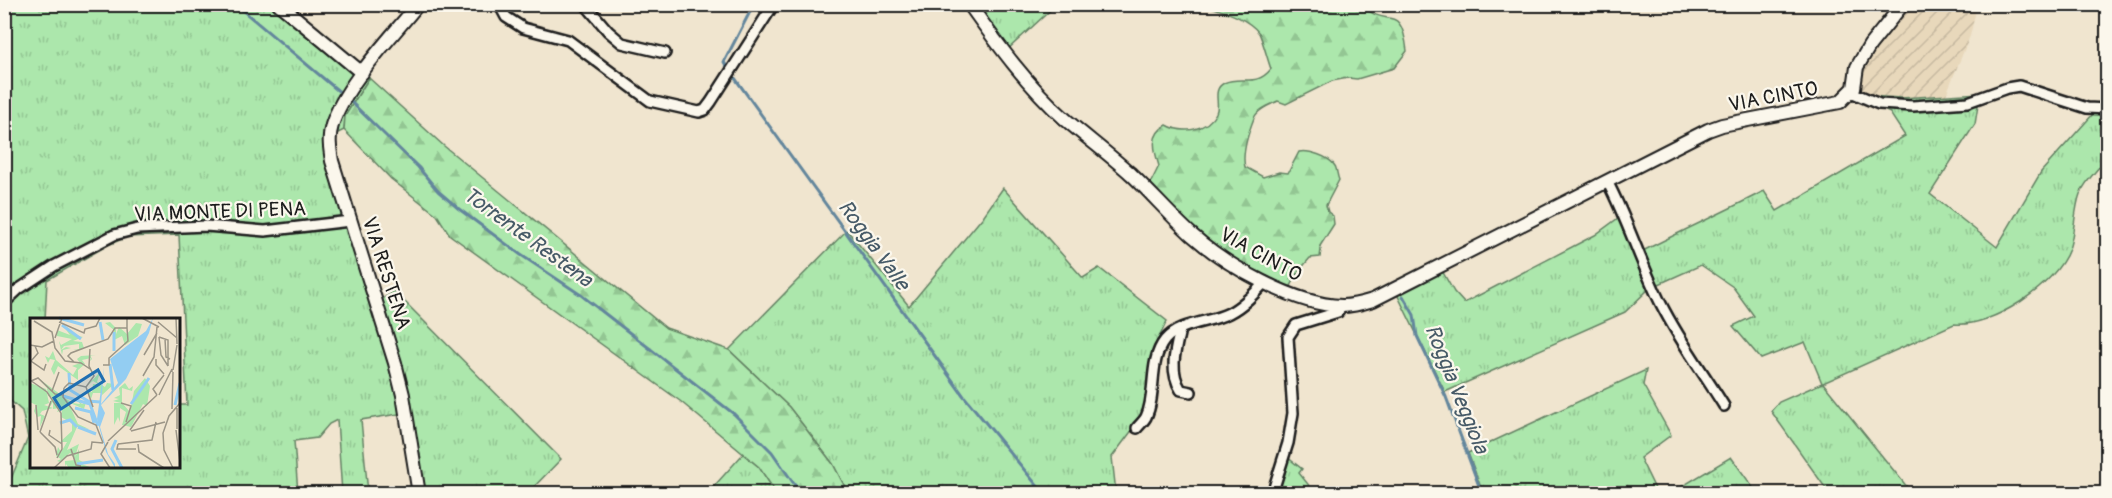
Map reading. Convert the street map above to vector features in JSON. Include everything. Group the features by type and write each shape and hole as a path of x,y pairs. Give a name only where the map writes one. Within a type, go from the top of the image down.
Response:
{"street":[{"path":"279,4 359,77"},
{"name":"VIA RESTENA","path":"418,4 359,77 336,115 329,143 332,162 403,394 419,494"},
{"path":"499,4 506,17 523,28 568,40 650,101 699,112 705,110 711,102 774,4"},
{"name":"VIA CINTO","path":"969,4 1010,61 1064,118 1108,153 1208,248 1264,282 1301,299 1342,306 1373,300 1722,125 1833,104 1840,102 1851,92"},
{"path":"1903,4 1862,57 1851,92 1879,104 1913,106 1968,102 2019,86 2087,108 2108,109"},
{"path":"591,7 608,31 622,43 665,53"},
{"path":"1607,181 1622,209 1660,302 1681,340 1724,406"},
{"name":"VIA MONTE DI PENA","path":"4,303 19,289 54,266 114,235 137,229 206,226 265,231 350,221"},
{"path":"1137,428 1146,417 1157,355 1164,341 1172,333 1229,313 1254,294 1264,282"},
{"path":"1272,494 1288,443 1293,413 1288,337 1296,325 1338,312 1342,306"},
{"path":"1180,330 1175,351 1174,379 1181,390 1191,392"}],"shaded area":[{"path":"1975,4 1977,6 1970,36 1945,97 1901,98 1853,95 1855,57 1898,5"}],"green space":[{"path":"5,5 283,5 369,78 345,116 344,130 336,134 336,151 381,300 394,291 561,459 528,493 424,493 411,412 361,420 368,493 342,493 337,420 329,424 317,438 294,441 298,493 5,493 28,438 22,411 5,396"},
{"path":"977,5 1056,5 1007,50"},
{"path":"1205,5 1363,5 1379,16 1397,21 1404,35 1407,51 1394,68 1357,79 1332,81 1286,104 1278,101 1271,104 1254,118 1245,149 1245,167 1263,177 1279,172 1288,173 1299,152 1308,152 1318,154 1332,162 1336,167 1339,180 1326,205 1328,212 1333,216 1334,224 1320,246 1320,257 1310,258 1299,271 1290,288 1219,250 1186,222 1150,184 1159,166 1154,143 1161,129 1167,125 1187,130 1207,124 1216,113 1217,93 1220,86 1230,81 1260,78 1271,69 1259,33 1254,27 1234,15"},
{"path":"369,78 444,146 666,328 729,350 789,407 833,464 848,493 776,493 759,467 680,401 450,235 437,215 391,179 344,130 345,116"},
{"path":"1980,93 1975,124 1930,194 1997,247 2041,172 2094,113 2107,113 2107,157 2080,194 2071,242 2062,263 2037,290 2004,312 1986,319 1954,324 1823,383 1912,493 1829,493 1771,411 1779,402 1822,383 1805,342 1761,359 1733,326 1754,316 1733,287 1701,265 1650,288 1625,312 1445,392 1397,294 1441,269 1454,292 1464,303 1595,235 1621,216 1637,254 1764,191 1777,211 1905,136 1890,113 1853,95 1901,98"},
{"path":"1003,188 1083,278 1099,268 1167,321 1154,348 1142,417 1112,457 1116,493 848,493 833,464 789,407 729,350 847,230 909,306 982,218"},
{"path":"1646,370 1643,385 1671,435 1640,458 1657,493 1483,493 1468,453"},
{"path":"743,454 759,467 776,493 707,494"},
{"path":"1287,457 1302,469 1299,473 1315,493 1271,494"},
{"path":"1731,457 1757,493 1671,493"}],"waterway":[{"name":"Torrente Restena","path":"235,4 342,94"},
{"name":"Roggia Valle","path":"728,69 724,62 754,4"},
{"name":"Roggia Valle","path":"732,74 963,395 1044,494"},
{"name":"Torrente Restena","path":"349,100 418,167 438,191 459,209 521,255 581,295 734,414 772,452 801,494"},
{"name":"Roggia Veggiola","path":"1403,296 1414,315 1417,336 1446,397 1482,494"}]}
